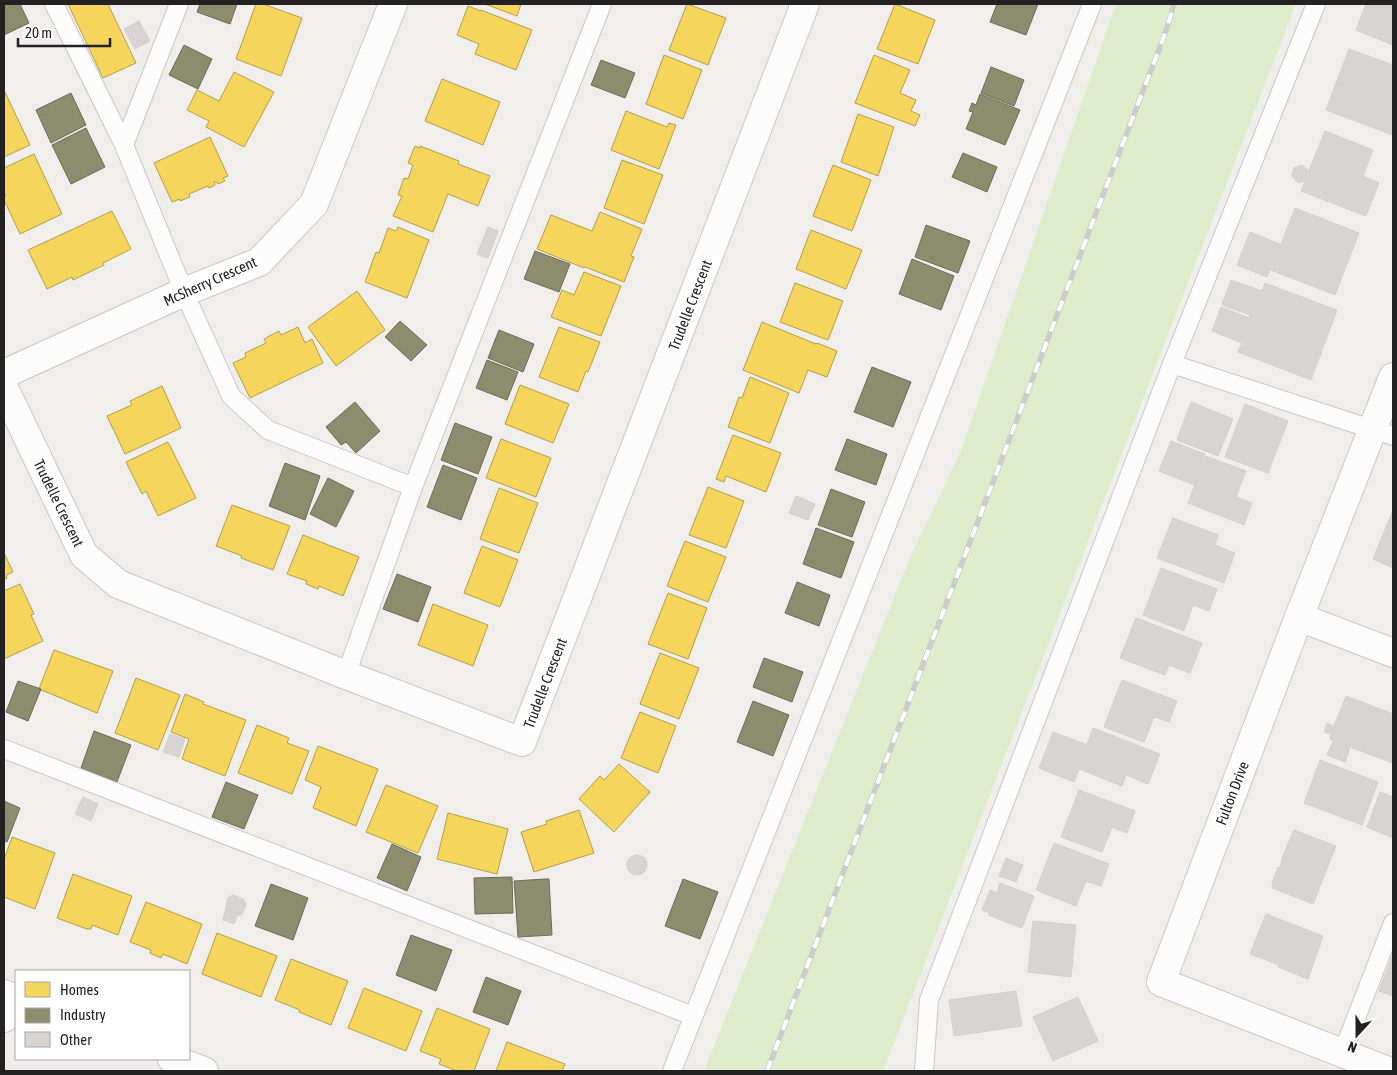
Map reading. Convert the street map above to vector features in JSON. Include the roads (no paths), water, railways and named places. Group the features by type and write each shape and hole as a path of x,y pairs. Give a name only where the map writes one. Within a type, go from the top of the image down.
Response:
{"street":[{"name":"McSherry Crescent","path":"4,374 184,292 258,262 314,204 394,4"},
{"name":"Trudelle Crescent","path":"4,388 84,555 118,584 346,675 522,742 805,4"},
{"name":"Fulton Drive","path":"1388,1071 1161,982 1300,617 1384,432 1393,377"},
{"path":"1300,617 1393,653"},
{"path":"175,1060 204,1071"}],"lane":[{"path":"54,4 124,145 184,292 230,396 268,430 413,488"},
{"path":"124,145 179,4"},
{"path":"346,675 413,488 602,4"},
{"path":"672,1071 1092,4"},
{"path":"924,1071 929,1000 1172,364 1316,4"},
{"path":"1172,364 1384,432"},
{"path":"4,749 693,1016"},
{"path":"1342,1054 1393,923"}],"railway":[{"path":"767,1071 1166,31 1174,4"}]}
